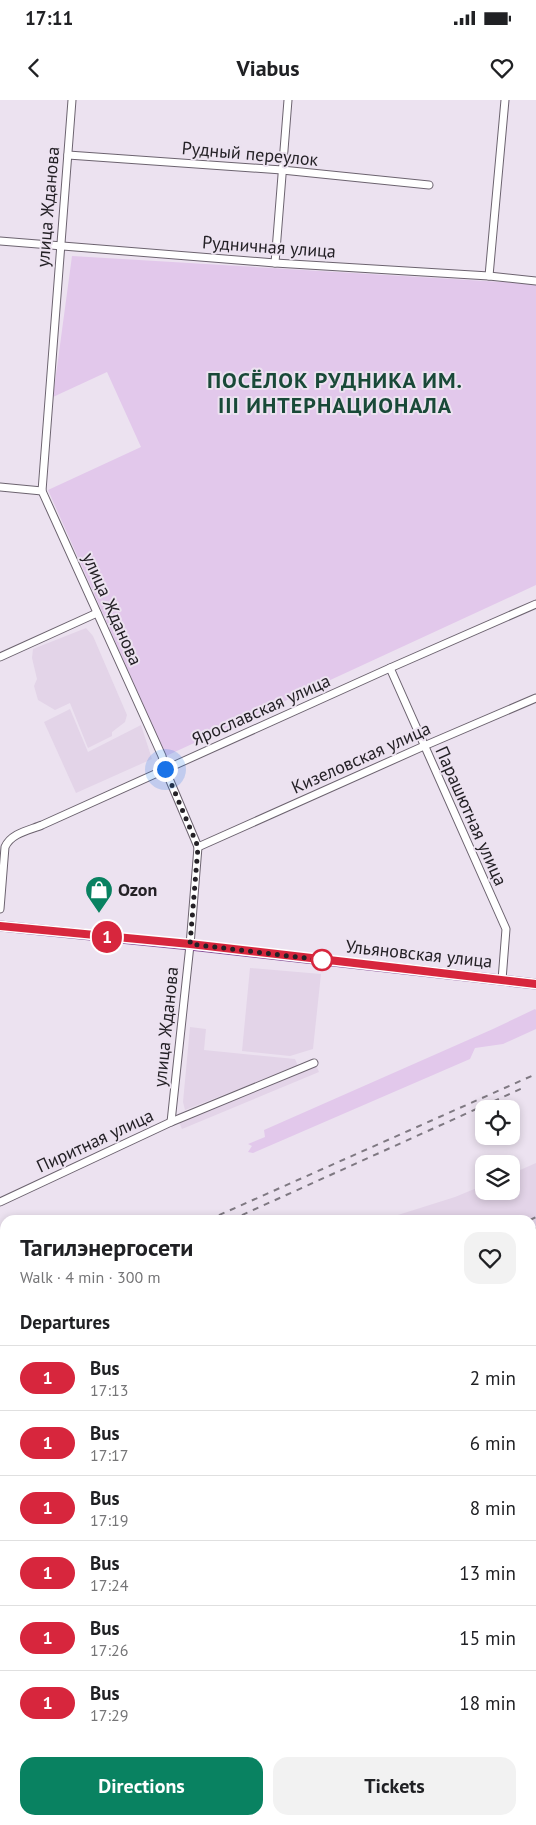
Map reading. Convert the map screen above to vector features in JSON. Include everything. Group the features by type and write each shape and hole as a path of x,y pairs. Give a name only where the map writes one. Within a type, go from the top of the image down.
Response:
{"main road":[{"name":"Ульяновская улица","path":"0,926 190,944 536,984"}],"street":[{"name":"улица Жданова","path":"72,100 42,491 162,756 165,769 198,847 190,944 171,1122"},
{"path":"275,263 288,100"},
{"path":"489,276 505,100"},
{"name":"Рудный переулок","path":"68,155 282,170 429,185"},
{"name":"Рудничная улица","path":"0,241 536,281"},
{"path":"0,487 42,491"},
{"name":"Ярославская улица","path":"0,909 5,847 8,841 15,836 536,604"},
{"path":"0,657 97,613"},
{"name":"Парашютная улица","path":"390,668 506,930 502,980"},
{"name":"Кизеловская улица","path":"198,847 536,698"},
{"name":"Пиритная улица","path":"0,1202 171,1122 314,1063"}],"shaded area":[{"path":"72,256 536,284 536,585 166,756 48,490 141,447 107,372 53,397"},
{"path":"86,628 93,636 127,715 125,722 112,732 112,736 88,748 70,703 55,710 38,700 34,686 37,679 32,658 33,649"},
{"path":"70,709 88,752 141,725 152,759 76,793 44,722"},
{"path":"250,968 321,974 313,1049 290,1056 242,1051"},
{"path":"535,1009 536,1029 503,1044 475,1048 470,1059 253,1153 248,1152 252,1146 248,1144 265,1137 264,1130"},
{"path":"190,1027 206,1029 204,1050 295,1059 298,1066 185,1110 183,1102"},
{"path":"316,1065 319,1072 182,1129 179,1122"},
{"path":"536,1163 536,1215 398,1215 475,1189 475,1200 520,1200 520,1170"}],"railway":[{"path":"219,1215 536,1074"},
{"path":"242,1215 525,1087"}],"bus line":[{"name":"1","path":"0,926 190,944 536,984"}],"place":[{"name":"Ozon","path":"99,914"}],"district":[{"name":"ПОСЁЛОК РУДНИКА ИМ. III ИНТЕРНАЦИОНАЛА","path":"335,392"}],"route":[{"path":"165,769 198,847 190,944 322,960"}]}
